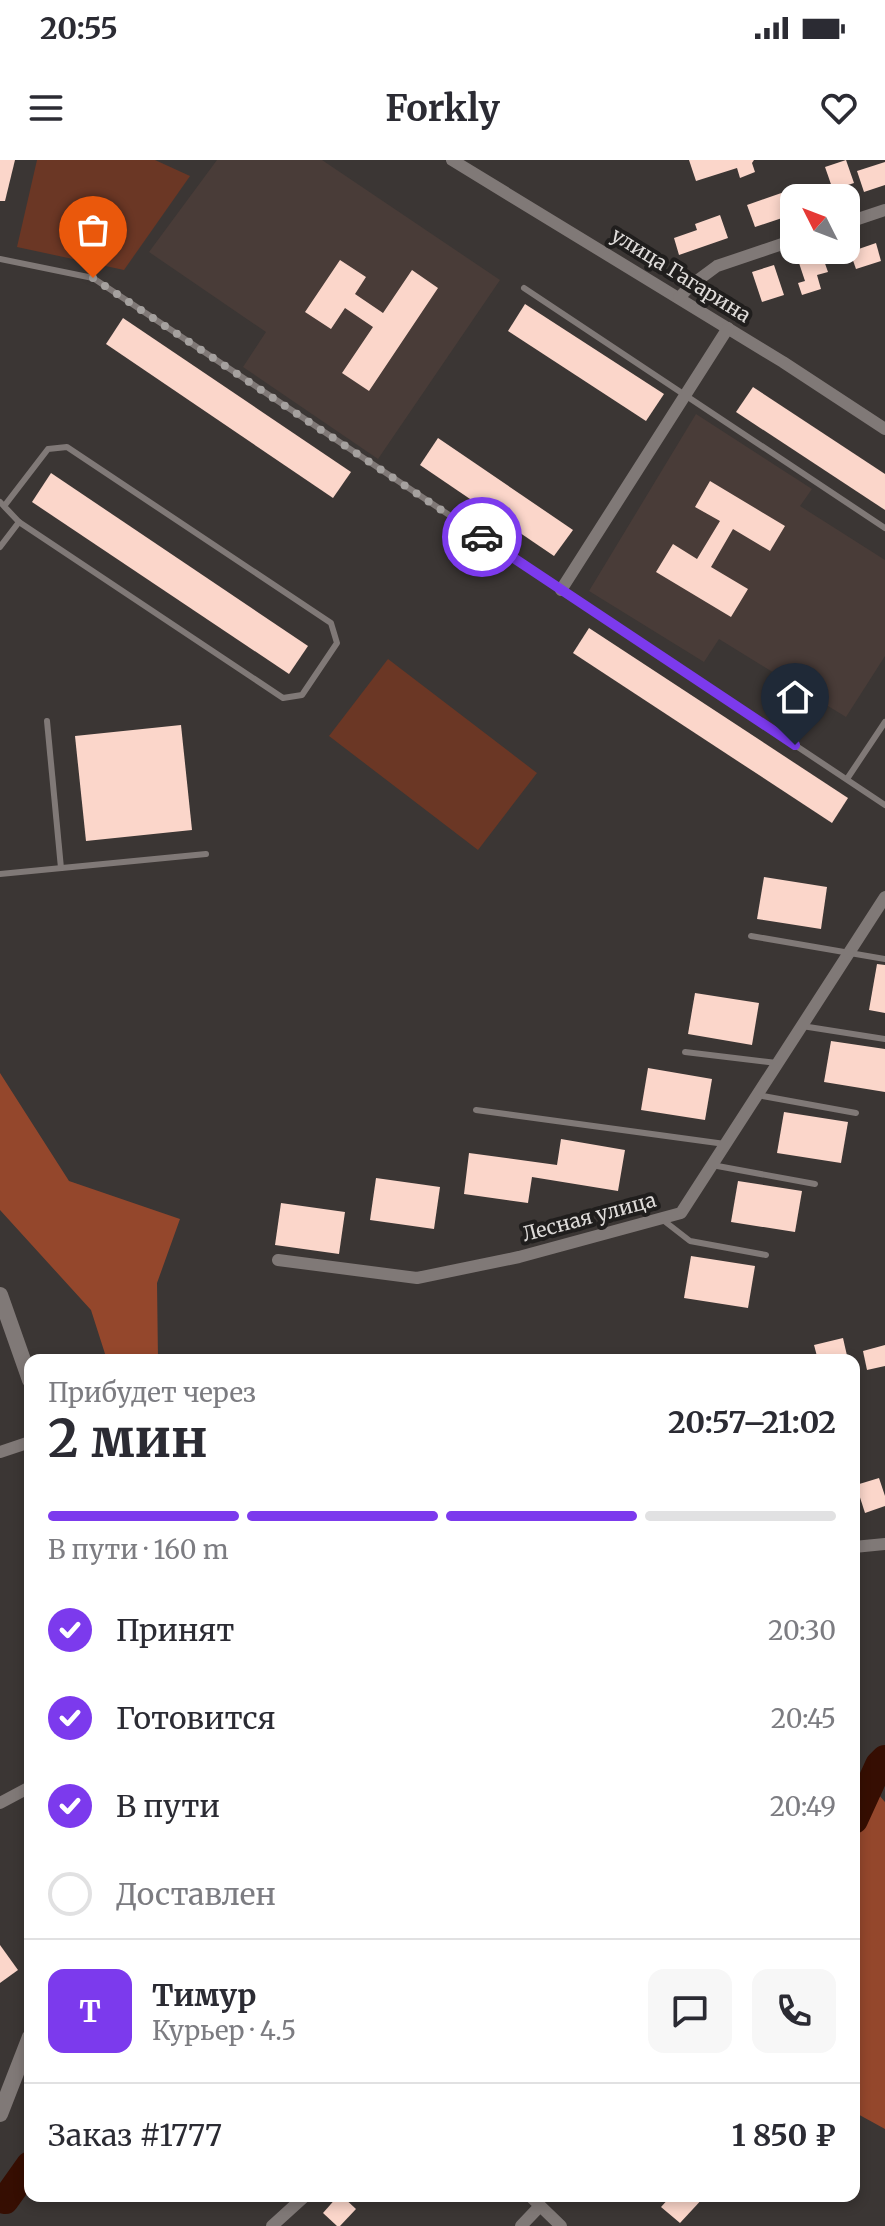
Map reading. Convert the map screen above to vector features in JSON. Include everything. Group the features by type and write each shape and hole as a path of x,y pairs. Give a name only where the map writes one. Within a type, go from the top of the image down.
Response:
{"street":[{"name":"улица Гагарина","path":"452,160 728,328 885,429"},
{"path":"860,218 885,210"},
{"path":"679,298 717,266 780,245"},
{"path":"561,590 728,328"},
{"name":"Лесная улица","path":"278,1260 417,1278 519,1257 681,1213 885,897"},
{"path":"0,1295 24,1363"},
{"path":"0,1452 24,1444"},
{"path":"860,1546 885,1544"},
{"path":"0,1803 24,1790"},
{"path":"0,2114 24,2060"},
{"path":"272,2226 298,2202"},
{"path":"536,2202 561,2226"},
{"path":"521,2226 540,2206"}],"lane":[{"path":"0,259 93,278 885,805"},
{"path":"524,288 885,528"},
{"path":"67,447 331,623 337,643 302,695 283,698 19,522 3,503 48,449 67,447"},
{"path":"0,547 19,522"},
{"path":"47,721 61,868"},
{"path":"847,779 885,722"},
{"path":"0,874 206,854"},
{"path":"751,936 885,959"},
{"path":"802,1026 885,1039"},
{"path":"685,1052 777,1064"},
{"path":"757,1095 856,1113"},
{"path":"476,1110 725,1144"},
{"path":"712,1165 815,1184"},
{"path":"660,1218 690,1241 766,1255"}],"shaded area":[{"path":"37,160 155,160 190,176 124,270 17,247"},
{"path":"217,160 322,160 500,280 378,459 243,367 266,332 149,252"},
{"path":"696,414 812,489 800,506 885,560 885,656 846,717 719,639 704,662 589,591"},
{"path":"388,659 537,773 478,850 329,736"},
{"path":"0,1073 69,1181 180,1219 157,1283 158,1354 105,1354 91,1310 0,1210"},
{"path":"864,1778 885,1802 885,2129 860,2115 860,1780"}],"building":[{"path":"0,160 15,160 5,201 0,201"},
{"path":"689,160 754,160 755,172 740,178 737,168 696,181"},
{"path":"846,160 854,183 831,184 825,167"},
{"path":"885,162 885,185 864,192 857,171"},
{"path":"780,193 780,219 755,227 747,205"},
{"path":"720,215 728,238 679,255 674,238 697,230 695,224"},
{"path":"876,243 881,261 856,269 854,264 860,264 860,249"},
{"path":"340,260 366,277 355,294 383,313 412,270 438,288 369,391 342,373 373,327 345,308 331,329 305,312"},
{"path":"799,264 825,264 828,272 817,275 821,289 802,295 798,283 805,281"},
{"path":"774,265 784,295 762,302 752,272"},
{"path":"525,304 664,394 646,421 508,331"},
{"path":"123,318 351,472 333,498 106,344"},
{"path":"753,387 885,474 885,510 736,412"},
{"path":"438,438 573,530 554,556 420,465"},
{"path":"51,473 308,646 289,674 32,502"},
{"path":"710,481 785,526 770,551 733,529 711,567 748,589 731,617 656,572 673,544 697,559 720,521 695,507"},
{"path":"589,628 848,798 832,823 573,653"},
{"path":"181,725 192,830 86,841 75,736"},
{"path":"764,877 827,887 821,929 757,919"},
{"path":"877,964 885,965 885,1013 869,1010"},
{"path":"695,993 759,1003 752,1045 688,1034"},
{"path":"831,1041 885,1049 885,1092 824,1082"},
{"path":"648,1068 712,1079 705,1120 641,1110"},
{"path":"784,1112 848,1122 841,1163 777,1153"},
{"path":"561,1139 625,1150 618,1191 532,1177 528,1203 464,1194 469,1153 557,1165"},
{"path":"376,1178 440,1187 434,1229 370,1220"},
{"path":"738,1181 802,1191 795,1232 731,1222"},
{"path":"281,1203 345,1212 339,1254 275,1245"},
{"path":"691,1256 755,1266 748,1308 684,1298"},
{"path":"843,1338 847,1354 816,1354 814,1345"},
{"path":"885,1345 885,1366 867,1370 863,1351"},
{"path":"879,1478 885,1506 865,1513 860,1484"},
{"path":"0,1945 18,1970 0,1983"},
{"path":"333,2202 348,2202 356,2209 340,2226 323,2213"},
{"path":"666,2202 699,2202 680,2223 661,2207"}],"waterway":[{"path":"860,1807 879,1765 885,1759"},
{"path":"0,2199 5,2200 24,2173"}],"way so far":[{"path":"93,278 482,537"}],"route":[{"path":"482,537 795,745"}]}
